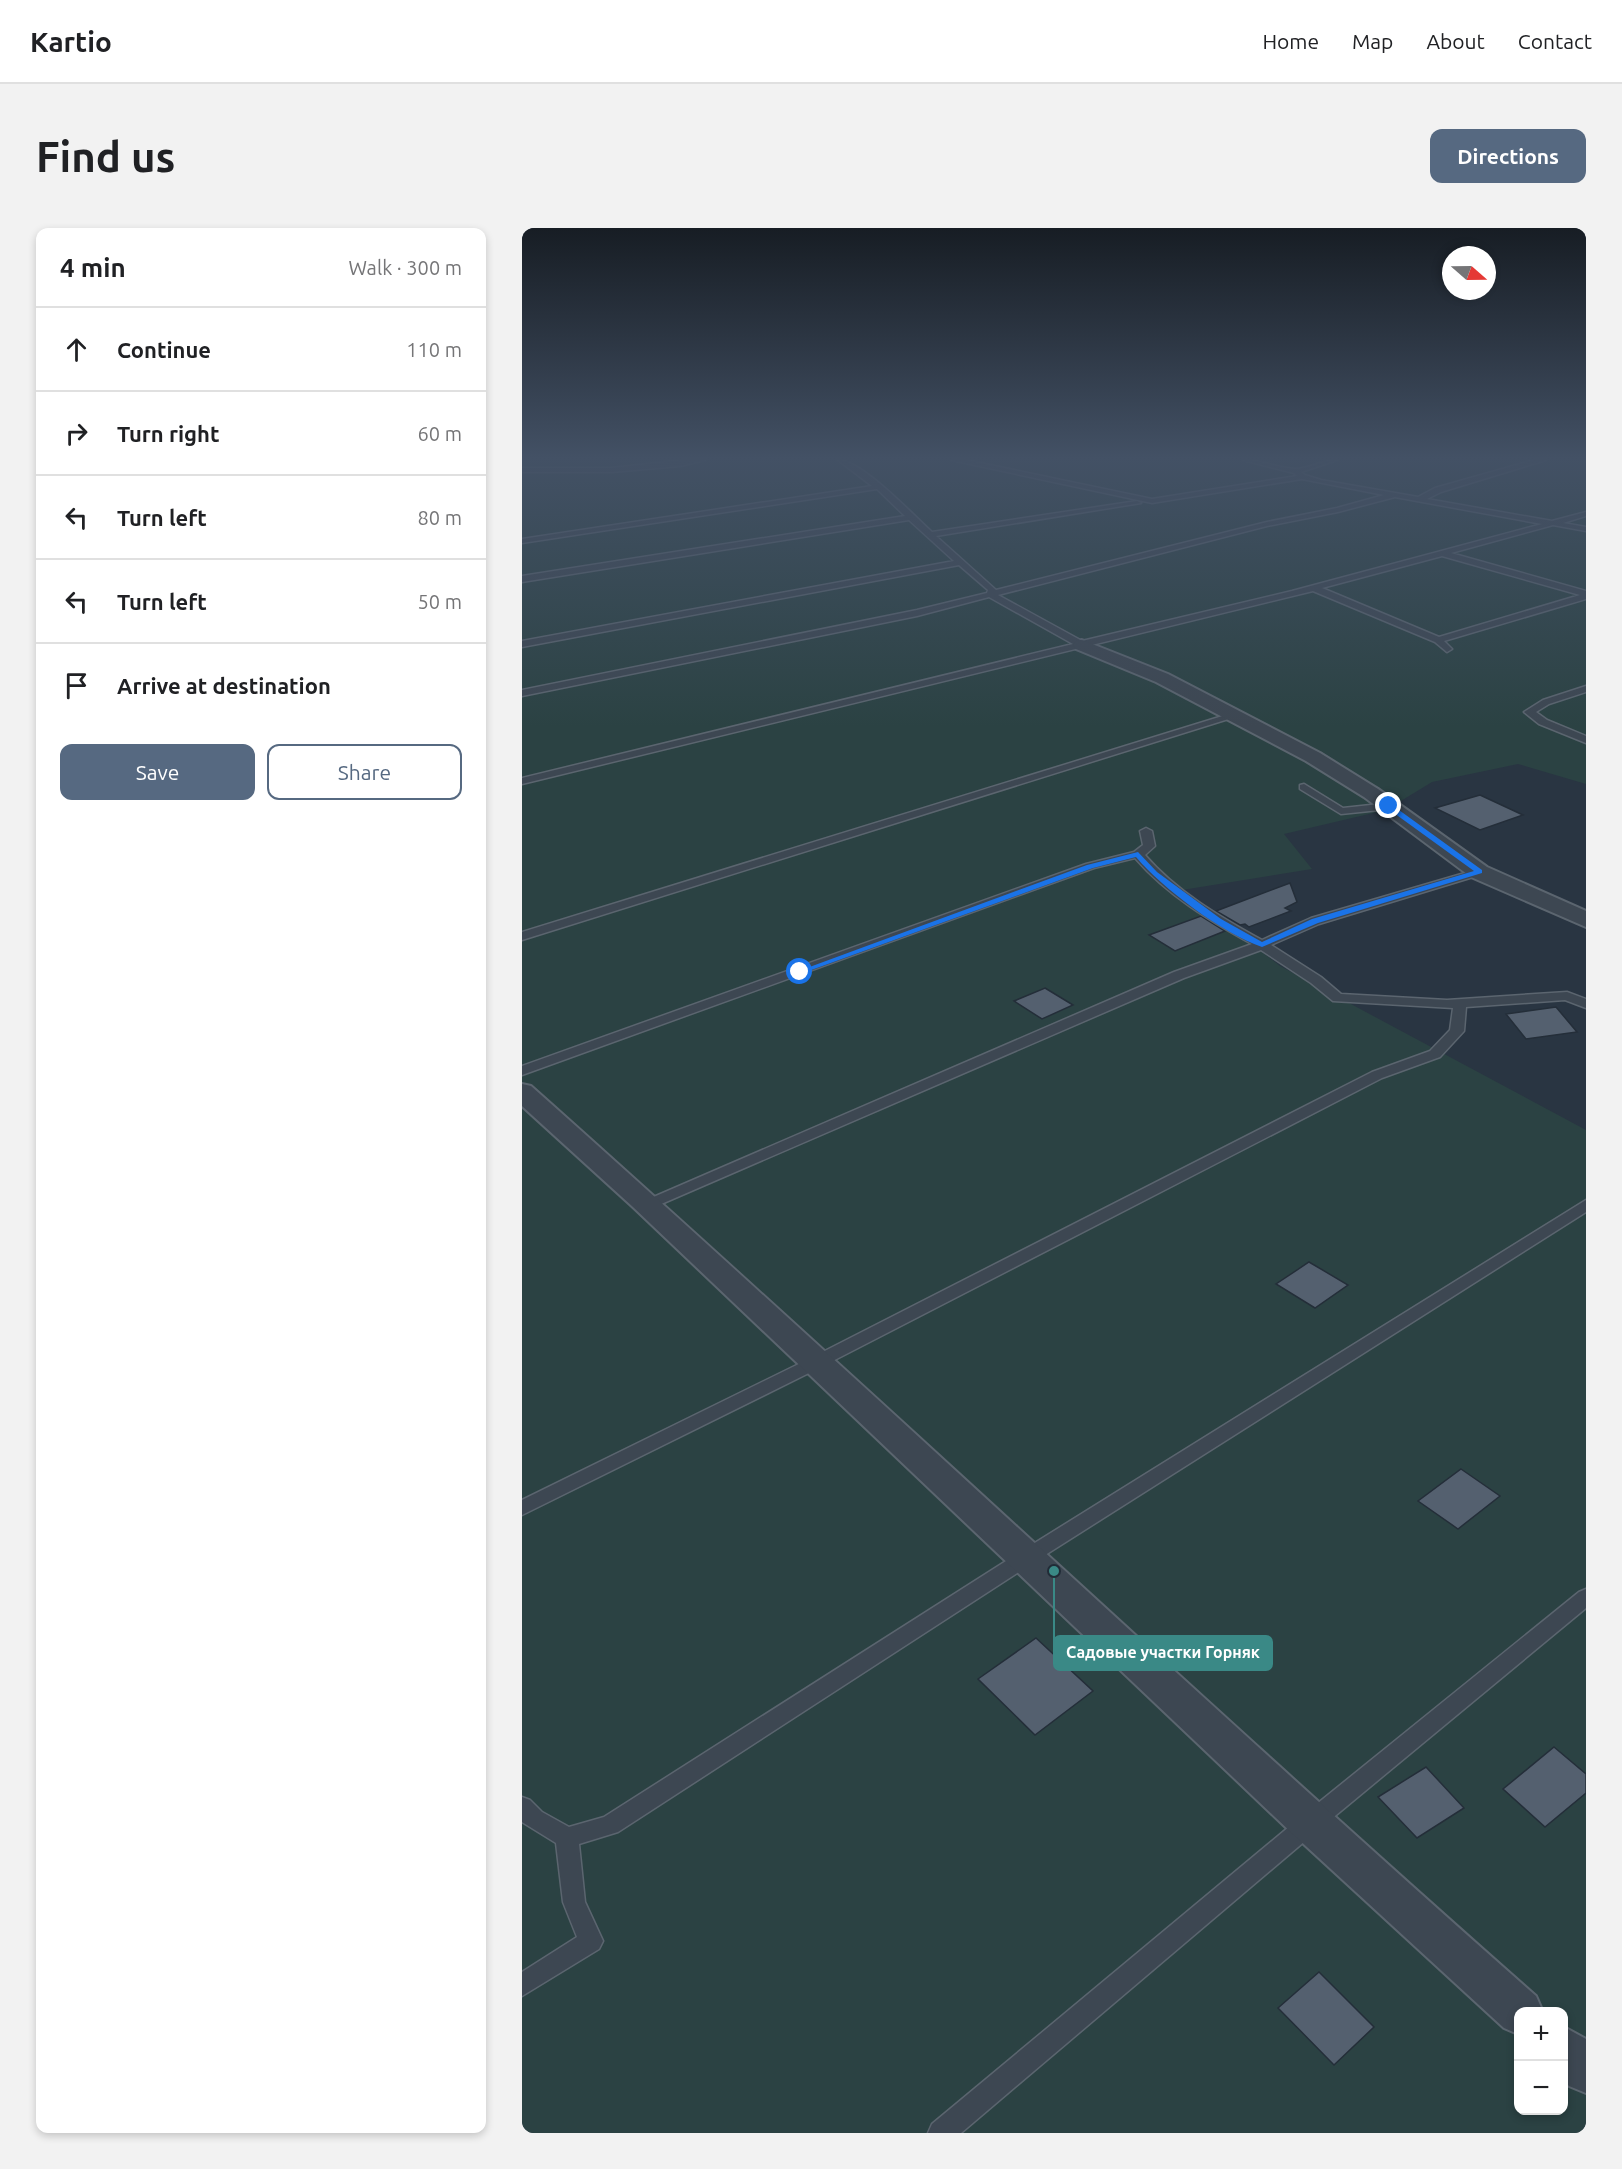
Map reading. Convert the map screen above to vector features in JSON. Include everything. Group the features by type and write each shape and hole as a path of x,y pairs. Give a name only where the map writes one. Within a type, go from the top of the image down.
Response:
{"street":[{"path":"1082,645 1162,678 1313,757 1389,806 1479,872 1586,920"},
{"path":"522,1092 647,1205 1024,1559 1310,1823 1514,2007"},
{"path":"1568,2054 1586,2070"}],"lane":[{"path":"522,579 711,549"},
{"path":"945,549 992,589 991,595"},
{"path":"522,693 858,625 991,595 1168,549"},
{"path":"522,781 1314,588 1457,549"},
{"path":"1442,553 1586,595"},
{"path":"522,644 960,562"},
{"path":"1314,588 1438,640 1447,650"},
{"path":"991,595 1082,645"},
{"path":"1438,640 1586,595"},
{"path":"1586,689 1546,702 1529,712 1543,722 1586,740"},
{"path":"522,936 1233,716"},
{"path":"1304,788 1341,811 1389,806"},
{"path":"522,1071 1090,867 1138,854 1149,846 1146,831"},
{"path":"1138,854 1155,874 1218,921 1262,945 1316,980 1338,998 1460,1003 1567,996 1586,1004"},
{"path":"647,1205 1137,993 1262,945 1315,921 1479,872"},
{"path":"522,1508 815,1363 1377,1075 1435,1054 1457,1031 1460,1003"},
{"path":"522,1808 534,1819 567,1837 610,1825 1024,1559 1586,1205"},
{"path":"941,2133 1310,1823 1586,1597"},
{"path":"522,1985 591,1941 574,1902 567,1837"}],"green space":[{"path":"522,549 1586,549 1586,784 1518,764 1432,782 1386,810 1284,834 1312,869 1182,890 1280,966 1586,1130 1586,2133 522,2133"}],"building":[{"path":"1480,795 1523,815 1480,830 1435,808"},
{"path":"1290,883 1297,902 1285,908 1291,911 1249,927 1245,924 1240,925 1216,911"},
{"path":"1201,916 1225,931 1175,951 1149,935"},
{"path":"1045,988 1073,1005 1042,1019 1014,1001"},
{"path":"1556,1007 1577,1032 1526,1039 1506,1014"},
{"path":"1309,1262 1348,1285 1315,1308 1276,1284"},
{"path":"1461,1469 1500,1496 1458,1529 1418,1501"},
{"path":"1036,1638 1093,1691 1035,1735 978,1679"},
{"path":"1554,1747 1586,1774 1586,1793 1545,1827 1503,1789"},
{"path":"1426,1767 1464,1808 1417,1838 1378,1797"},
{"path":"1319,1972 1374,2027 1334,2065 1278,2008"}],"place":[{"name":"Садовые участки Горняк","path":"1054,1571"}],"route":[{"path":"800,972 1090,867 1138,854 1155,874 1218,921 1262,945 1315,921 1479,872 1389,806"}]}
